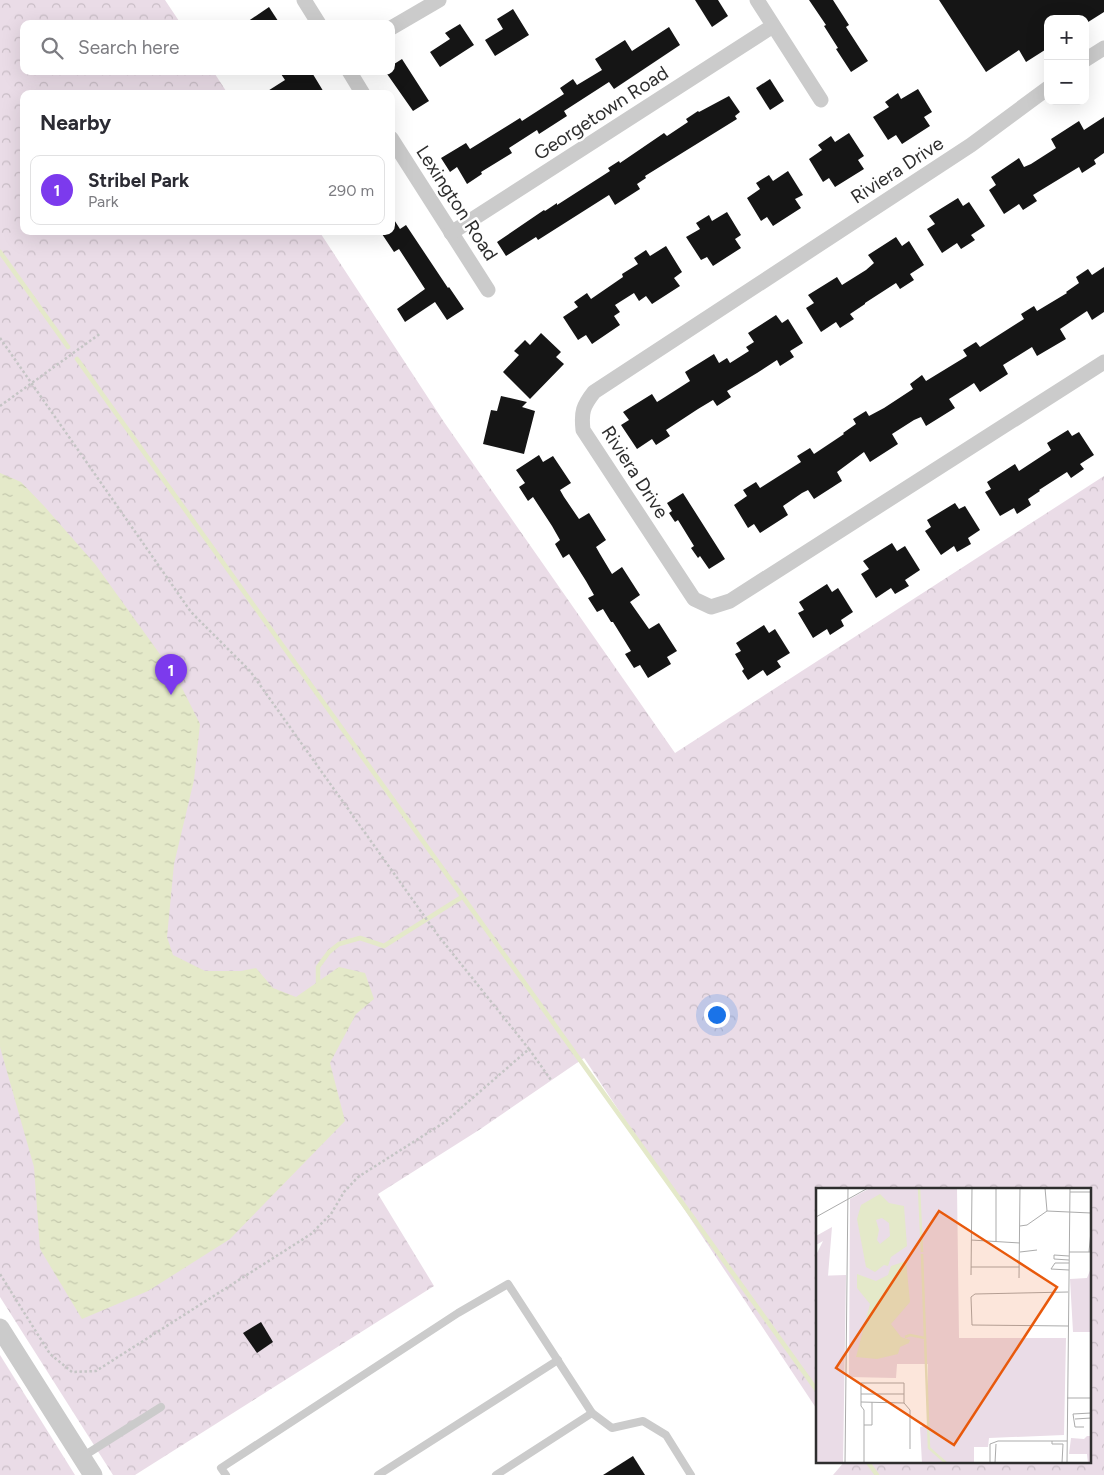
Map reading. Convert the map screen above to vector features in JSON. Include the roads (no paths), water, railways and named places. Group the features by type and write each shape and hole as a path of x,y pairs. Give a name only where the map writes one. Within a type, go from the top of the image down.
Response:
{"street":[{"path":"304,0 316,20"},
{"path":"395,26 439,0"},
{"path":"757,0 822,100"},
{"name":"Georgetown Road","path":"451,233 773,26"},
{"path":"1089,57 1104,48"},
{"path":"351,75 361,90"},
{"name":"Riviera Drive","path":"1044,91 971,146 594,392 586,403 581,415 583,430 694,599 711,607 730,601 1104,362"},
{"name":"Lexington Road","path":"395,144 488,290"},
{"path":"0,1328 93,1475"}],"lane":[{"path":"226,1475 222,1468 458,1313 508,1284 592,1413 612,1428 643,1420 666,1436 691,1475"},
{"path":"378,1475 558,1360"},
{"path":"82,1457 161,1407"},
{"path":"496,1475 592,1413"}],"water":[{"path":"0,473 21,482 95,564 177,678 200,724 194,780 174,864 167,937 173,955 205,971 241,971 256,968 273,988 296,997 339,967 365,973 374,999 356,1014 330,1063 345,1121 230,1239 148,1291 82,1319 40,1249 34,1167 0,1047"}],"waterway":[{"path":"0,252 68,347"},
{"path":"77,359 816,1389"},
{"path":"318,982 318,967 329,952 339,944 360,938 384,946 462,897"},
{"path":"868,1462 877,1475"}],"place":[{"name":"Stribel Park","path":"171,695"}]}
